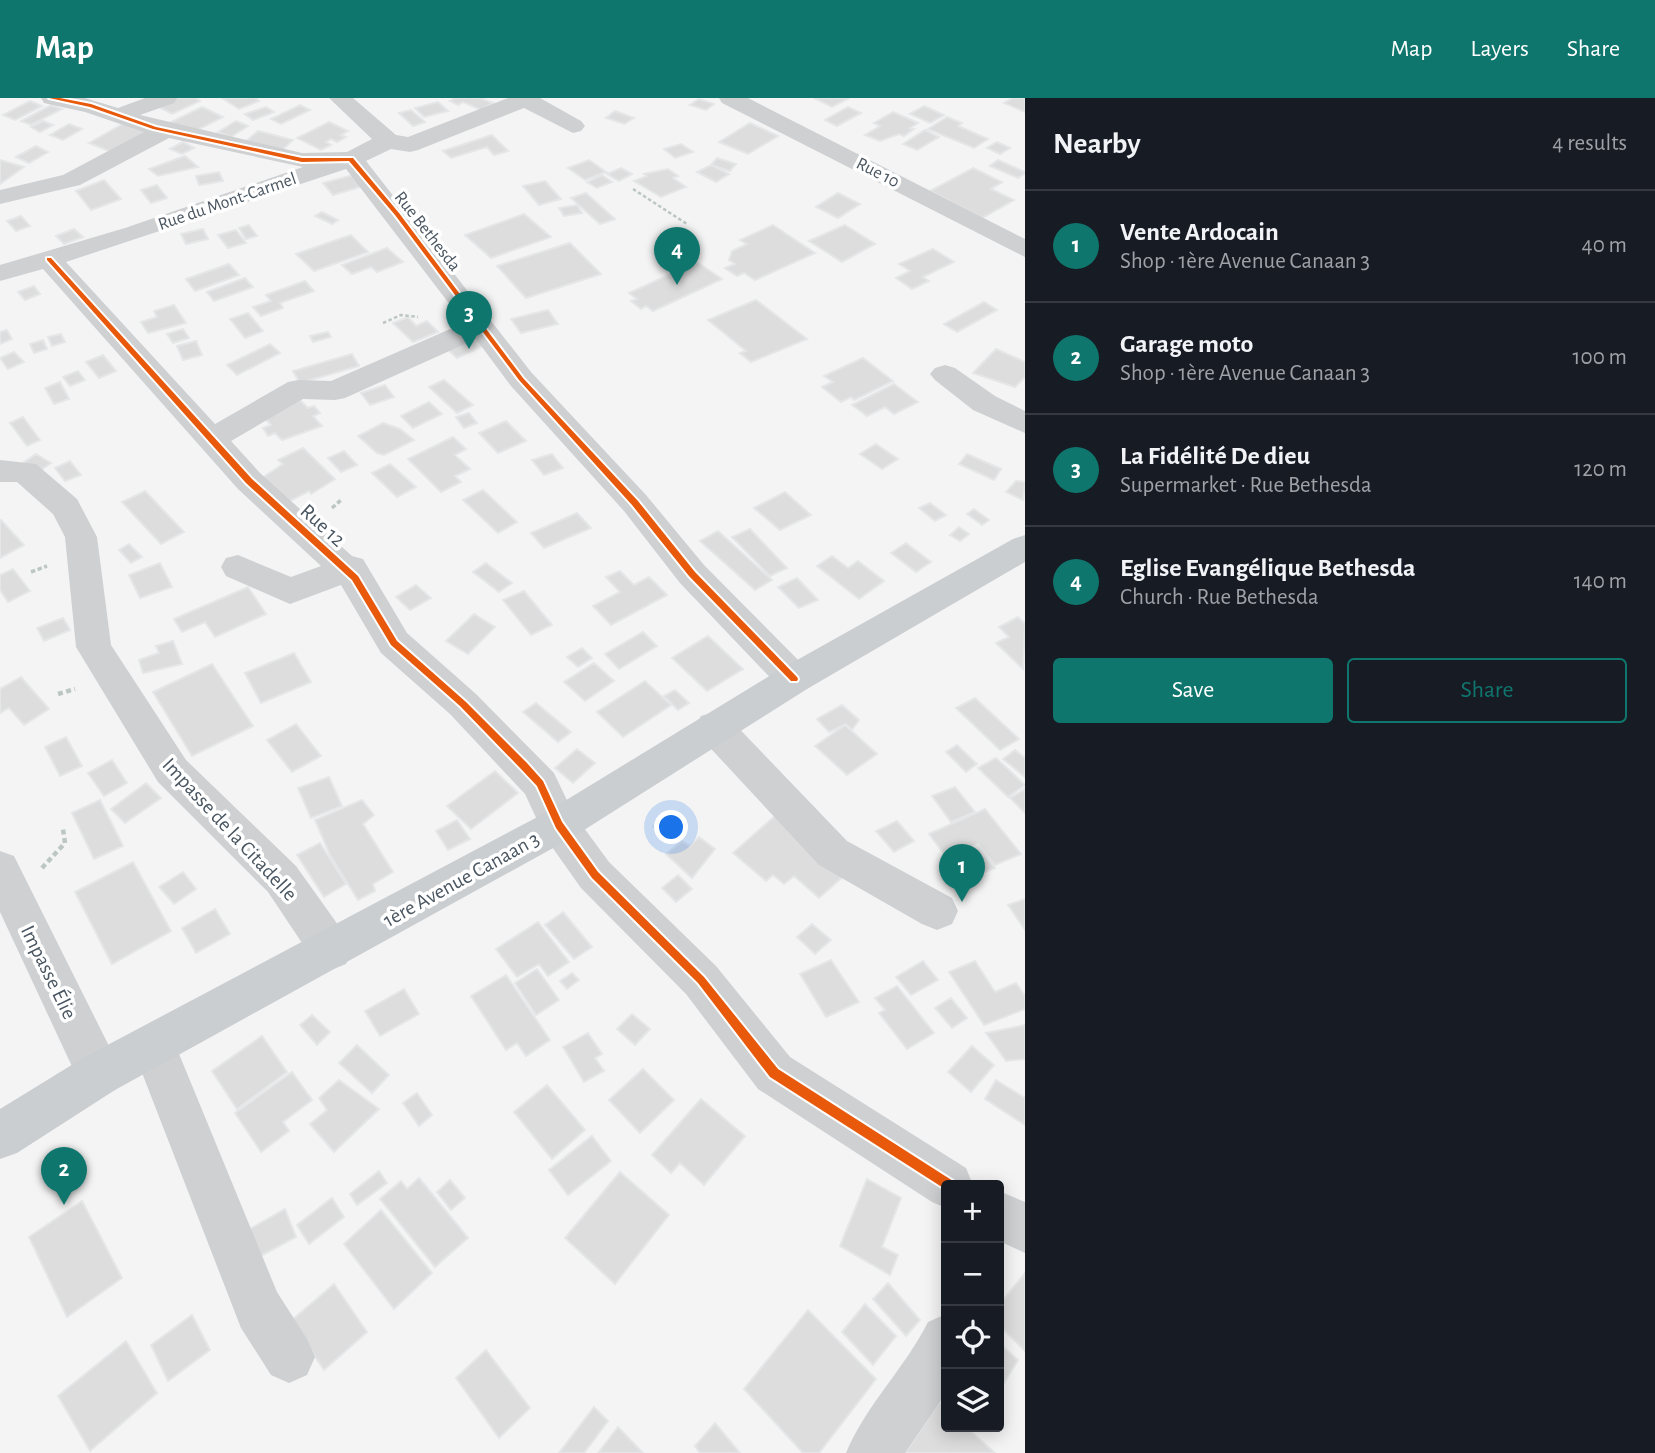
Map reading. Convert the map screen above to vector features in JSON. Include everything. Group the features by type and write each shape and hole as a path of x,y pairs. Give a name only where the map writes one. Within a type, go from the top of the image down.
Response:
{"main road":[{"name":"1ère Avenue Canaan 3","path":"0,1136 99,1074 559,825 794,679 1025,547"}],"street":[{"path":"52,98 91,106 166,130 302,160 351,159"},
{"path":"116,116 166,98"},
{"path":"340,98 388,141"},
{"name":"Rue 10","path":"730,98 1025,249"},
{"path":"516,100 573,126"},
{"name":"Rue du Mont-Carmel","path":"0,273 134,233 351,159 388,141 410,145 516,100"},
{"path":"0,197 71,180 166,130"},
{"name":"Rue Bethesda","path":"351,159 397,214 521,379 635,503 692,574 794,679"},
{"name":"Rue 12","path":"49,259 249,481 349,569 394,643 463,704 540,784 559,825 595,875 701,980 774,1073 941,1180"},
{"path":"211,439 298,389 335,391 404,350 481,326"},
{"path":"946,374 984,403 1025,423"},
{"name":"Impasse de la Citadelle","path":"0,471 24,472 66,507 81,537 94,647 172,771 282,879 331,950"},
{"path":"238,567 290,592 349,569"},
{"path":"714,727 833,853 937,911"},
{"name":"Impasse Élie","path":"0,869 99,1074"},
{"path":"153,1046 259,1310 289,1357"},
{"path":"873,1453 933,1367 941,1350"}],"path":[{"path":"633,189 687,225"}],"building":[{"path":"174,98 195,98 200,101 172,114 157,106"},
{"path":"222,98 255,98 259,101 239,109"},
{"path":"455,98 480,98 493,103 481,110 463,102 458,105 450,101"},
{"path":"814,98 849,98 832,107"},
{"path":"1013,98 1025,98 1025,112 1004,103"},
{"path":"699,99 714,104 706,110 690,105"},
{"path":"30,101 42,106 15,120 3,115"},
{"path":"438,102 448,111 424,117 415,108"},
{"path":"51,105 62,109 31,125 21,121"},
{"path":"300,105 310,110 281,124 271,119"},
{"path":"924,106 944,115 930,123 910,114"},
{"path":"202,107 223,117 189,134 169,123"},
{"path":"266,107 274,112 253,120 245,114"},
{"path":"848,107 861,113 837,126 825,120"},
{"path":"411,110 425,122 413,126 399,113"},
{"path":"615,111 634,118 624,124 606,118"},
{"path":"893,112 918,123 904,136 899,134 880,141 865,135 880,126 874,123"},
{"path":"947,117 962,123 958,126 988,139 974,148 928,129"},
{"path":"43,121 53,125 40,132 31,127"},
{"path":"236,121 248,126 231,137 218,132"},
{"path":"126,122 148,131 111,152 89,143"},
{"path":"329,122 348,131 341,135 346,137 337,142 331,139 326,142 331,145 321,150 297,138"},
{"path":"750,123 778,136 748,154 719,142"},
{"path":"69,124 82,129 63,140 50,135"},
{"path":"925,130 939,137 917,150 903,144"},
{"path":"258,131 293,140 281,151 245,142"},
{"path":"492,135 508,151 494,155 487,147 451,158 443,151"},
{"path":"183,142 194,148 182,154 170,149"},
{"path":"997,142 1010,148 1000,154 987,148"},
{"path":"681,144 693,152 675,158 664,149"},
{"path":"36,146 48,152 29,163 16,157"},
{"path":"185,156 198,167 158,176 149,169"},
{"path":"717,158 736,164 730,171 711,165"},
{"path":"0,160 24,167 0,184"},
{"path":"589,160 606,172 585,180 568,168"},
{"path":"998,160 1025,173 1018,178 990,166"},
{"path":"711,165 729,174 716,182 697,172"},
{"path":"621,168 632,174 619,181 607,174"},
{"path":"973,168 1002,182 991,189 1014,200 982,218 930,191"},
{"path":"668,169 678,176 673,178 686,187 661,197 634,181 647,176 644,174"},
{"path":"219,172 223,181 199,185 196,176"},
{"path":"353,175 363,186 333,195 323,183"},
{"path":"602,175 612,182 597,188 587,182"},
{"path":"104,180 121,199 91,210 76,191"},
{"path":"545,181 561,199 539,205 523,186"},
{"path":"157,185 167,198 151,203 141,190"},
{"path":"586,193 615,219 600,224 571,198"},
{"path":"838,193 860,204 838,218 816,207"},
{"path":"577,205 582,213 564,216 559,208"},
{"path":"322,212 338,220 332,224 315,216"},
{"path":"524,214 551,237 491,258 465,235"},
{"path":"21,216 30,226 16,231 7,221"},
{"path":"249,225 257,236 246,239 239,228"},
{"path":"773,225 815,253 755,280 744,273 737,276 725,268 735,264 729,260 732,251 747,244 740,240"},
{"path":"845,225 875,244 842,262 809,241"},
{"path":"74,229 83,237 64,244 56,236"},
{"path":"203,229 208,239 186,244 181,234"},
{"path":"236,230 246,243 228,248 218,235"},
{"path":"351,235 368,252 314,271 296,254"},
{"path":"570,243 601,274 526,298 497,266"},
{"path":"387,248 403,262 377,272 371,267 352,274 342,265"},
{"path":"933,249 954,262 923,277 929,281 912,289 896,278 910,271 899,264"},
{"path":"697,262 722,279 653,311 646,306 641,309 631,301 637,299 629,293"},
{"path":"229,264 239,275 195,291 186,279"},
{"path":"245,278 253,287 214,301 207,292"},
{"path":"305,281 314,291 280,303 283,308 261,316 253,307 271,301 266,295"},
{"path":"34,286 40,294 25,300 18,292"},
{"path":"756,300 807,339 751,362 740,353 746,351 708,320"},
{"path":"984,302 997,310 957,332 944,324"},
{"path":"174,305 186,323 148,333 141,322 157,317 154,311"},
{"path":"548,310 558,324 521,333 511,319"},
{"path":"248,313 263,331 245,338 230,319"},
{"path":"408,317 416,326 427,321 438,332 413,342 393,323"},
{"path":"183,329 189,338 173,343 167,334"},
{"path":"7,330 12,339 0,344 0,332"},
{"path":"328,332 331,337 313,342 310,336"},
{"path":"61,334 65,342 52,346 48,337"},
{"path":"474,335 485,345 457,358 446,348"},
{"path":"43,340 47,349 34,353 30,344"},
{"path":"196,341 202,355 183,360 177,346"},
{"path":"270,344 280,353 237,375 227,365"},
{"path":"996,349 1025,362 1025,377 1015,387 973,373"},
{"path":"14,352 24,362 8,369 0,358"},
{"path":"352,354 359,366 300,383 293,371"},
{"path":"103,355 116,371 99,378 86,362"},
{"path":"863,358 893,381 854,400 851,397 841,402 822,387 833,382 824,376"},
{"path":"78,371 85,380 70,386 63,377"},
{"path":"444,380 473,405 457,413 429,387"},
{"path":"60,382 69,399 54,404 45,388"},
{"path":"894,384 918,402 894,414 885,407 867,416 852,405"},
{"path":"385,385 394,397 370,405 361,393"},
{"path":"300,400 308,408 314,406 320,413 313,416 322,426 282,440 275,433 268,436 263,428 271,425 263,416"},
{"path":"429,402 442,414 413,428 401,416"},
{"path":"469,413 477,423 464,428 456,417"},
{"path":"23,417 40,440 27,446 10,423"},
{"path":"506,421 526,441 498,453 479,433"},
{"path":"383,423 400,429 414,440 384,455 377,453 358,436"},
{"path":"453,437 466,449 455,455 470,469 455,476 461,482 441,492 408,459"},
{"path":"876,444 898,459 882,469 860,454"},
{"path":"303,448 335,479 311,494 309,491 286,503 262,478 283,464 278,460"},
{"path":"344,451 357,465 341,472 328,458"},
{"path":"36,454 51,463 38,472 23,463"},
{"path":"552,454 563,468 544,475 532,460"},
{"path":"967,454 1001,469 994,480 959,464"},
{"path":"70,461 81,475 65,481 55,468"},
{"path":"390,464 416,487 397,497 372,473"},
{"path":"1016,481 1025,482 1023,500 1006,492"},
{"path":"483,490 517,522 498,533 463,500"},
{"path":"145,491 184,532 161,544 122,502"},
{"path":"785,492 811,515 780,530 754,508"},
{"path":"930,503 946,515 935,521 919,508"},
{"path":"974,509 989,520 982,525 967,514"},
{"path":"577,513 591,528 544,548 531,533"},
{"path":"0,521 24,545 0,558"},
{"path":"959,527 969,534 960,541 950,535"},
{"path":"750,529 787,568 770,576 732,537"},
{"path":"718,531 772,580 755,590 700,541"},
{"path":"906,543 931,562 916,572 891,553"},
{"path":"129,544 142,557 131,563 119,550"},
{"path":"832,556 848,568 858,561 884,581 859,599 817,566"},
{"path":"160,563 172,587 140,598 129,575"},
{"path":"486,563 512,583 499,592 473,572"},
{"path":"13,569 30,591 8,602 0,590 0,575"},
{"path":"620,571 634,585 649,577 667,595 611,625 593,606 620,592 606,577"},
{"path":"797,578 818,600 799,608 778,587"},
{"path":"416,585 431,598 410,610 396,597"},
{"path":"248,587 266,614 215,637 205,622 182,632 174,619"},
{"path":"524,591 552,625 531,635 503,600"},
{"path":"474,614 495,627 468,654 446,641"},
{"path":"1018,617 1025,624 1023,669 996,643 1009,637 999,627"},
{"path":"63,618 70,630 44,641 37,628"},
{"path":"643,632 657,646 619,669 605,654"},
{"path":"708,636 743,669 707,691 672,658"},
{"path":"173,641 182,664 143,673 139,660 159,653 156,646"},
{"path":"582,648 592,658 578,667 567,657"},
{"path":"294,653 311,682 261,703 245,673"},
{"path":"594,663 614,681 585,701 564,682"},
{"path":"212,664 253,726 192,756 153,692"},
{"path":"21,677 49,709 24,725 9,708 0,713 0,689"},
{"path":"645,681 671,705 623,737 597,712"},
{"path":"675,690 689,703 678,710 664,696"},
{"path":"975,698 1019,739 1000,750 956,708"},
{"path":"536,703 571,732 558,742 523,712"},
{"path":"842,705 859,720 852,730 846,724 829,732 817,719"},
{"path":"296,724 321,756 292,772 267,740"},
{"path":"845,725 877,754 847,775 815,746"},
{"path":"66,737 82,766 60,776 45,747"},
{"path":"957,745 977,764 966,772 946,752"},
{"path":"577,749 595,763 573,783 555,768"},
{"path":"1015,750 1025,758 1025,777 1003,759"},
{"path":"996,758 1025,785 1008,797 978,768"},
{"path":"112,760 127,783 104,796 88,773"},
{"path":"495,771 518,793 471,829 447,806"},
{"path":"329,777 342,806 311,818 298,788"},
{"path":"146,783 161,798 125,823 111,809"},
{"path":"955,787 975,812 951,822 932,796"},
{"path":"1025,789 1025,813 1010,798"},
{"path":"100,800 123,846 94,859 72,813"},
{"path":"362,800 374,815 363,824 393,872 373,884 375,891 358,900 330,855 315,820"},
{"path":"985,809 1021,854 995,865 978,844 947,858 929,834"},
{"path":"777,814 844,876 819,898 794,876 784,884 773,875 766,881 733,853"},
{"path":"457,820 470,839 448,850 436,831"},
{"path":"664,820 671,830 660,835 653,826"},
{"path":"897,821 914,841 894,852 876,831"},
{"path":"699,837 715,849 692,878 666,854 682,841 690,846"},
{"path":"320,843 346,884 324,897 297,855"},
{"path":"978,847 995,868 979,874 963,854"},
{"path":"133,862 171,931 112,964 75,892"},
{"path":"183,872 196,889 174,904 159,887"},
{"path":"678,875 692,889 676,902 662,888"},
{"path":"1025,899 1025,930 1008,905"},
{"path":"215,909 230,934 196,953 182,928"},
{"path":"563,912 592,947 574,959 545,925"},
{"path":"538,922 569,962 548,976 539,964 517,977 496,949"},
{"path":"812,924 831,940 815,954 797,937"},
{"path":"831,960 859,1002 826,1017 800,974"},
{"path":"923,961 938,980 911,995 896,977"},
{"path":"975,961 995,992 1016,983 1025,996 1025,1009 984,1025 949,972"},
{"path":"537,969 559,1000 536,1015 515,983"},
{"path":"572,973 579,980 567,989 560,981"},
{"path":"506,975 550,1040 526,1056 517,1043 506,1050 471,996"},
{"path":"897,986 934,1033 907,1049 879,1013 885,1010 875,998"},
{"path":"404,989 419,1014 380,1036 365,1011"},
{"path":"951,998 967,1018 952,1028 935,1008"},
{"path":"632,1014 650,1029 635,1045 617,1029"},
{"path":"312,1015 330,1032 317,1045 300,1025"},
{"path":"1025,1025 1025,1059 1006,1061 986,1033"},
{"path":"588,1033 602,1054 595,1058 604,1071 584,1082 563,1047"},
{"path":"262,1036 287,1072 237,1109 212,1071"},
{"path":"357,1045 389,1075 372,1093 339,1063"},
{"path":"972,1046 994,1065 971,1092 948,1072"},
{"path":"643,1069 674,1100 640,1133 609,1100"},
{"path":"292,1072 312,1100 283,1122 289,1131 261,1152 235,1113"},
{"path":"339,1080 379,1109 334,1152 310,1124 327,1110 319,1098"},
{"path":"996,1080 1025,1098 1025,1125 985,1099"},
{"path":"547,1085 585,1130 552,1159 514,1112"},
{"path":"417,1093 432,1115 419,1126 403,1103"},
{"path":"701,1099 745,1136 704,1185 680,1163 671,1173 652,1155"},
{"path":"592,1136 611,1161 568,1195 549,1170"},
{"path":"63,1151 72,1173 52,1185 43,1162"},
{"path":"379,1171 387,1183 357,1205 350,1194"},
{"path":"620,1172 669,1215 615,1284 565,1238"},
{"path":"419,1178 468,1238 435,1267 380,1199 401,1181 407,1189"},
{"path":"867,1179 901,1198 882,1247 898,1255 890,1275 840,1246"},
{"path":"450,1180 465,1198 451,1210 437,1192"},
{"path":"332,1198 344,1217 309,1244 297,1225"},
{"path":"82,1201 122,1278 67,1317 29,1237"},
{"path":"285,1209 296,1237 257,1258 248,1230"},
{"path":"381,1210 432,1273 394,1309 344,1244"},
{"path":"1025,1273 1025,1351 1004,1330 1004,1299"},
{"path":"888,1283 920,1320 906,1336 873,1299"},
{"path":"334,1284 367,1332 324,1370 291,1321"},
{"path":"865,1304 896,1336 873,1365 842,1332"},
{"path":"808,1310 876,1379 819,1453 803,1453 744,1389"},
{"path":"192,1315 210,1350 168,1381 151,1345"},
{"path":"126,1341 157,1393 90,1451 58,1396"},
{"path":"1004,1347 1018,1360 1004,1383"},
{"path":"486,1350 530,1408 499,1438 456,1378"},
{"path":"939,1402 941,1432 972,1432 995,1453 905,1453"},
{"path":"594,1407 608,1421 584,1453 559,1453"},
{"path":"715,1423 740,1453 700,1453 695,1446"},
{"path":"618,1427 643,1453 598,1453"}],"cycle path":[{"path":"52,98 91,106 155,128 302,160 351,159 397,214 521,379 635,503 692,574 794,679"},
{"path":"49,259 249,481 355,578 394,643 463,704 524,766 540,784 559,825 595,875 701,980 774,1073 941,1180"}],"place":[{"name":"Eglise Evangélique Bethesda","path":"677,285"},
{"name":"La Fidélité De dieu","path":"469,349"},
{"name":"Vente Ardocain","path":"962,902"},
{"name":"Garage moto","path":"64,1205"}]}
